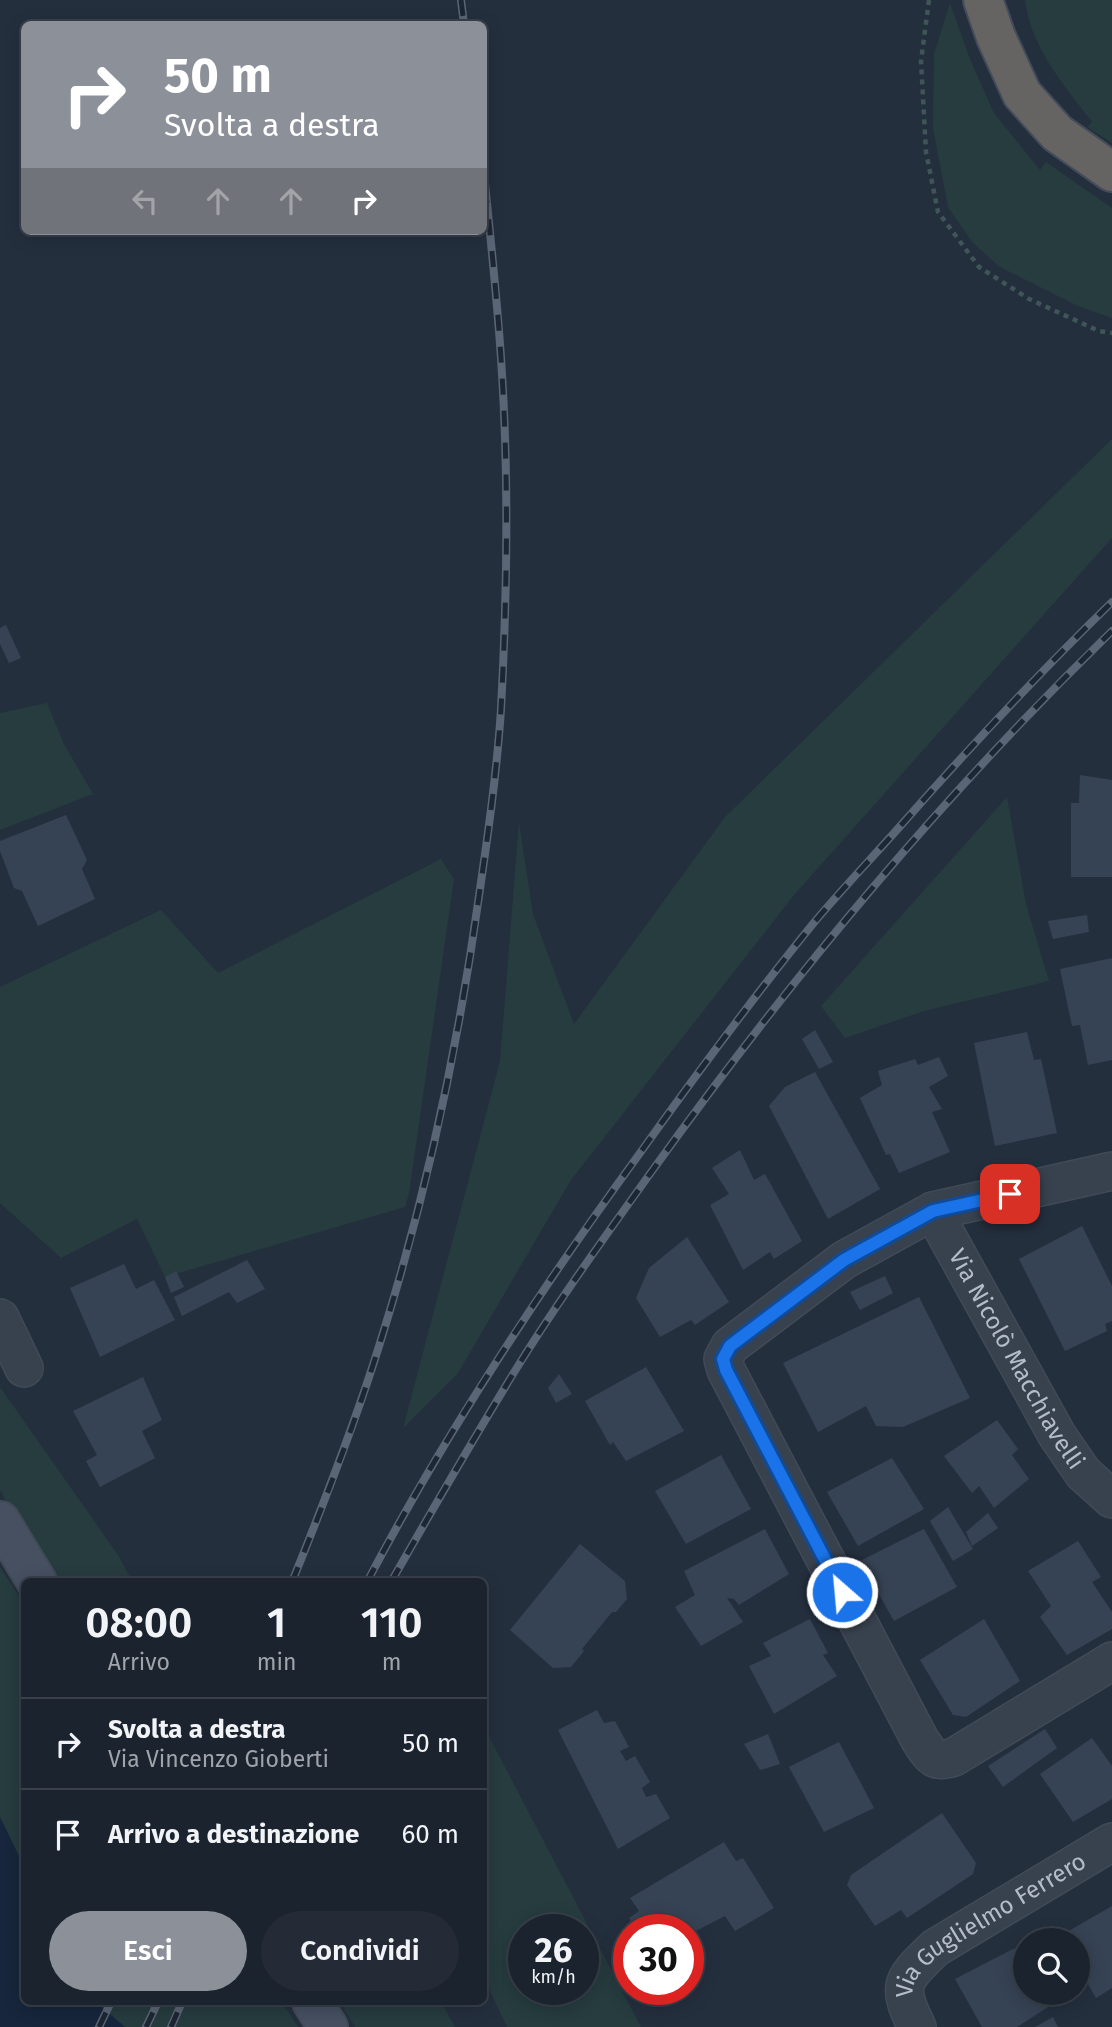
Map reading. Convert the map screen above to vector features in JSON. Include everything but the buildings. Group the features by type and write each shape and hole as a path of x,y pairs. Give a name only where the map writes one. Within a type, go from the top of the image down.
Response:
{"highway":[{"path":"986,3 996,37 1022,94 1057,133 1112,172"}],"main road":[{"path":"0,1521 35,1578"},
{"path":"314,2005 328,2027"}],"street":[{"path":"1112,1171 933,1211 844,1260 730,1346 723,1359 726,1370 920,1740 932,1758 943,1761 954,1757 1112,1661"},
{"name":"Via Nicolò Macchiavelli","path":"933,1211 1057,1435 1083,1473 1112,1499"},
{"path":"0,1318 24,1368"},
{"name":"Via Guglielmo Ferrero","path":"917,2027 905,2004 903,1989 912,1970 935,1948 1112,1842"}],"path":[{"path":"929,0 921,61 926,152 938,212 979,267 1029,299 1099,331 1112,333"}],"green space":[{"path":"1025,0 1112,0 1112,143 1087,127 1092,122 1041,50 1028,18"},
{"path":"950,3 970,59 994,113 1040,170 1046,162 1112,208 1112,318 1078,306 1000,267 972,242 948,207 933,128 934,54"},
{"path":"1112,439 1112,538 794,895 571,1180 458,1373 403,1428 500,1061 519,822 533,914 574,1024 725,817"},
{"path":"47,703 64,744 93,794 0,830 0,713"},
{"path":"1007,797 1026,904 1049,981 924,1011 845,1038 821,1006"},
{"path":"441,859 454,879 405,1207 165,1277 137,1219 61,1258 0,1203 0,987 161,910 218,973"},
{"path":"0,1387 118,1555 131,1578 53,1578 0,1490"},
{"path":"0,1567 21,1599 21,2005 284,2005 298,2027 0,2027"},
{"path":"487,1733 582,1914 508,1914 508,2005 599,2005 599,1947 613,1973 613,2005 629,2005 641,2027 507,2027 487,1984"},
{"path":"342,2005 443,2005 455,2027 355,2027"}],"water":[{"path":"0,1817 21,1860 21,2005 99,2005 125,2027 0,2027"}],"railway":[{"path":"461,0 464,21"},
{"path":"294,1578 360,1403 412,1233 451,1066 489,826 501,709 506,500 500,348 487,202"},
{"path":"369,1578 462,1416 531,1309 746,1009 846,886 1005,711 1112,602"},
{"path":"393,1578 529,1348 598,1246 704,1099 813,959 928,824 1049,694 1112,631"},
{"path":"99,2027 110,2005"},
{"path":"146,2027 157,2005"},
{"path":"171,2027 181,2005"}],"route":[{"path":"842,1592 726,1370 723,1359 730,1346 844,1260 933,1211 1010,1194"}]}
